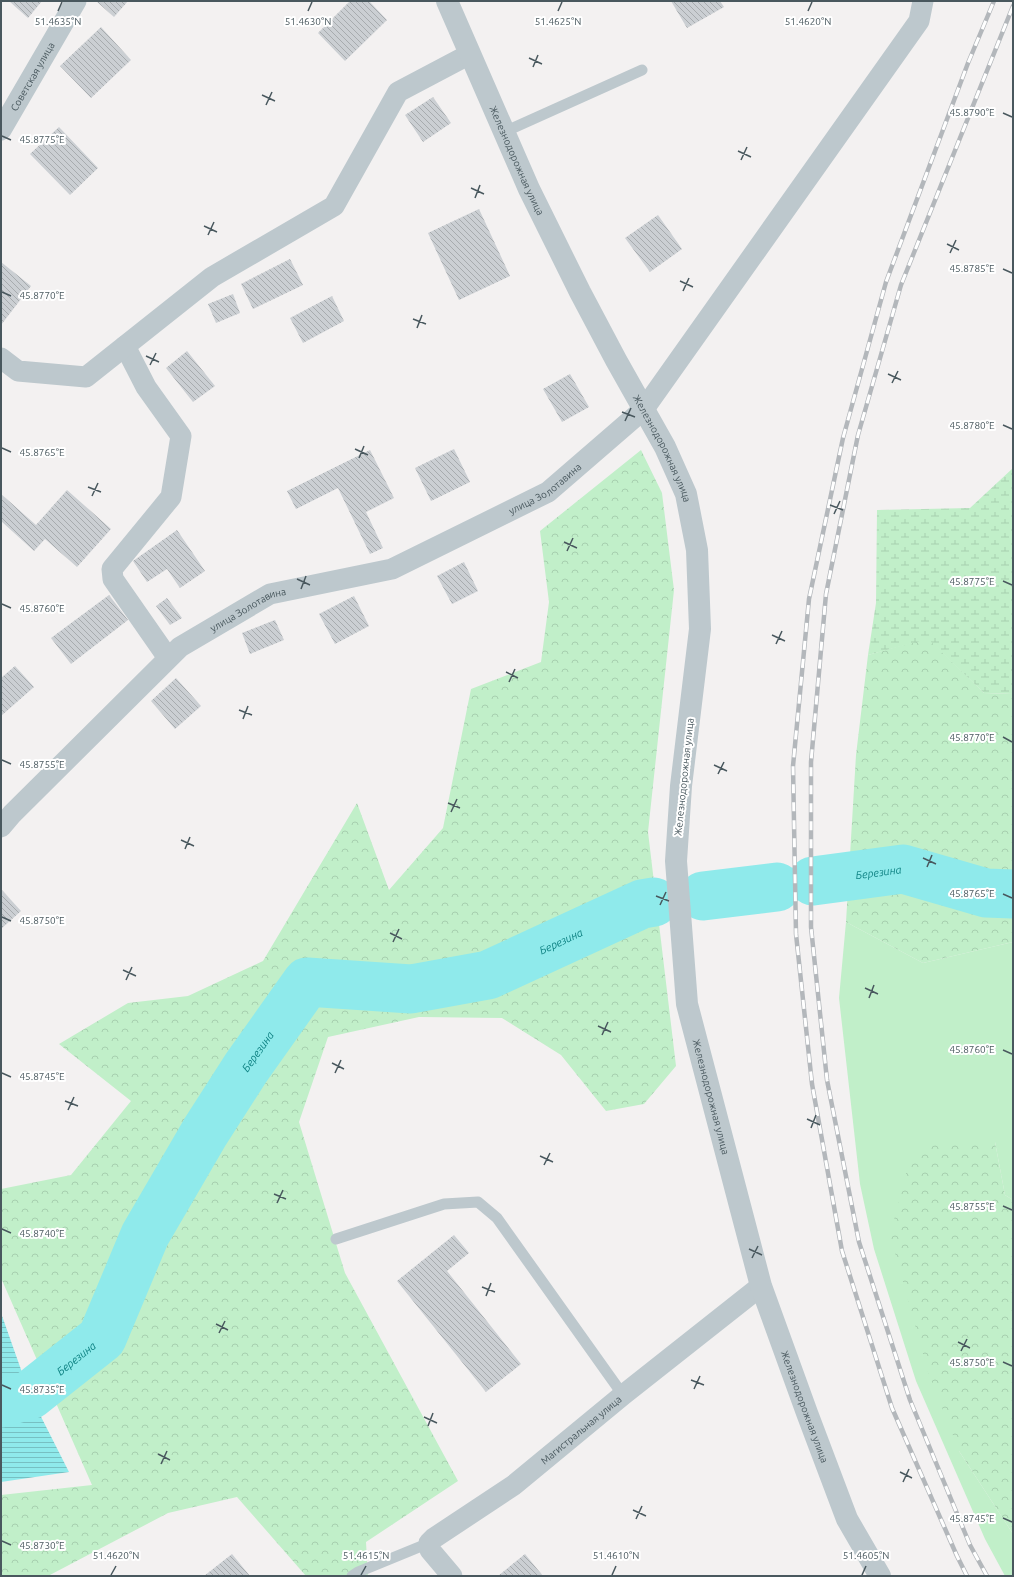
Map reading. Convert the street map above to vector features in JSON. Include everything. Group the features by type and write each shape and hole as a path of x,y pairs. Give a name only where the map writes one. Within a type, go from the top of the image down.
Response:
{"street":[{"name":"Советская улица","path":"1,130 76,1"},
{"name":"Железнодорожная улица","path":"447,1 529,189 580,292 665,447 686,494 697,550 700,629 690,723 681,786 676,861 687,1004 761,1286 847,1519 880,1576"},
{"name":"улица Золотавина","path":"1,827 12,814 180,646 270,594 392,569 548,492 644,409 919,21 923,1"},
{"path":"1,358 18,371 86,377 212,277 334,206 398,92 470,54"},
{"path":"125,346 146,387 181,436 171,497 112,569 113,580 168,658"},
{"name":"Магистральная улица","path":"429,1543 434,1538 514,1484 623,1395 761,1286"},
{"path":"429,1543 430,1550 452,1576"}],"lane":[{"path":"504,132 642,70"},
{"path":"336,1239 444,1204 478,1202 497,1218 623,1395"},
{"path":"352,1576 358,1572 429,1543"}],"green space":[{"path":"641,450 662,493 674,590 648,832 676,1066 644,1104 606,1111 561,1055 502,1018 419,1017 328,1037 299,1122 345,1273 458,1481 366,1542 368,1576 306,1576 237,1497 168,1513 48,1576 1,1576 1,1495 92,1485 1,1278 1,1189 71,1175 131,1101 59,1044 128,1003 188,996 263,961 357,803 389,890 443,828 471,689 541,662 549,602 540,531"},
{"path":"1013,468 1013,694 984,693 928,639 868,655 876,603 877,510 970,508"},
{"path":"928,638 984,693 1013,694 1013,942 923,963 846,922 856,755 868,655"},
{"path":"846,922 923,963 1013,942 1013,1200 1005,1195 995,1142 959,1451 1013,1534 1013,1576 1005,1576 985,1539 916,1381 874,1249 860,1184 839,998"},
{"path":"943,1142 995,1142 1005,1195 1013,1200 1013,1534 959,1451 928,1372 890,1235 911,1154"}],"water":[{"path":"1,1313 30,1395 69,1472 1,1482"}],"building":[{"path":"9,1 42,1 28,18"},
{"path":"96,1 128,1 114,17"},
{"path":"350,1 369,1 387,20 345,61 318,33"},
{"path":"671,1 720,1 724,7 687,28"},
{"path":"101,27 131,60 91,98 60,66"},
{"path":"433,97 451,123 423,142 405,115"},
{"path":"59,127 98,168 70,195 30,154"},
{"path":"479,209 510,276 459,300 428,233"},
{"path":"658,215 682,249 650,272 625,238"},
{"path":"290,259 303,285 253,309 241,284"},
{"path":"1,262 31,286 1,325"},
{"path":"233,294 240,313 216,323 208,304"},
{"path":"332,296 344,321 303,343 290,318"},
{"path":"187,351 215,386 193,402 166,368"},
{"path":"570,374 589,407 562,422 543,389"},
{"path":"454,449 470,482 431,501 415,468"},
{"path":"370,450 394,498 366,512 383,548 370,554 338,488 296,509 287,491"},
{"path":"67,490 111,529 77,567 45,539 34,551 1,521 1,494 36,525"},
{"path":"177,530 205,571 180,588 167,569 147,582 133,561"},
{"path":"464,562 478,591 452,604 437,576"},
{"path":"109,595 128,620 71,664 51,638"},
{"path":"354,596 369,626 335,644 319,614"},
{"path":"167,598 182,618 170,625 156,606"},
{"path":"275,620 284,640 250,654 242,633"},
{"path":"15,666 34,687 1,716 1,678"},
{"path":"176,678 201,706 175,729 151,701"},
{"path":"1,889 21,911 1,929"},
{"path":"454,1235 469,1253 447,1271 521,1364 486,1392 397,1281"},
{"path":"232,1554 250,1576 204,1576"},
{"path":"525,1554 543,1576 498,1576"}],"waterway":[{"name":"Березина","path":"813,881 903,869 986,893 1013,894"},
{"name":"Березина","path":"703,896 777,887"},
{"name":"Березина","path":"1,1403 30,1395 102,1338 145,1235 205,1132 246,1068 307,982 411,989 488,975 642,904 654,902"}],"railway":[{"path":"967,1576 892,1408 842,1251 812,1084 796,934 793,766 809,599 843,438 886,282 968,63 994,1"},
{"path":"987,1576 970,1545 910,1400 859,1242 827,1080 811,927 811,762 826,594 858,435 901,285 1013,6"}]}
